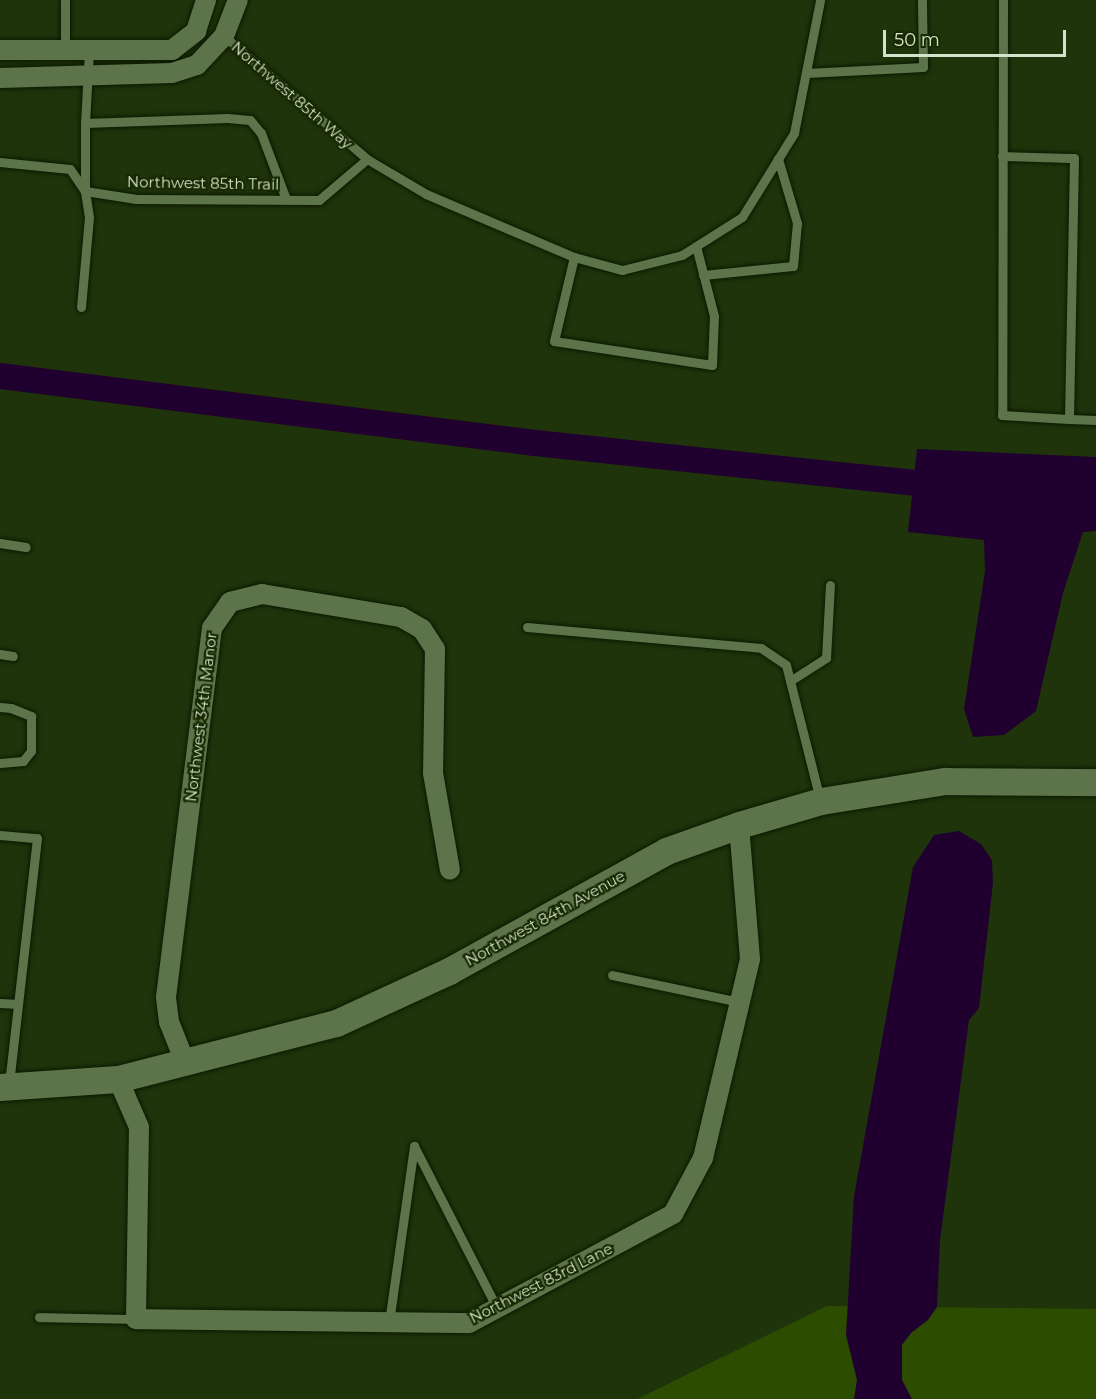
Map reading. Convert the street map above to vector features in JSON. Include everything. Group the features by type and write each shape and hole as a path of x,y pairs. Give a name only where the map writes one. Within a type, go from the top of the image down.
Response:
{"street":[{"path":"0,50 172,50 196,32 206,0"},
{"path":"214,0 224,36"},
{"path":"224,36 238,0"},
{"name":"Northwest 85th Way","path":"0,78 172,73 197,65 224,36"},
{"name":"Northwest 34th Manor","path":"185,1062 169,1022 166,997 212,628 230,602 262,594 401,617 422,629 435,649 433,773 450,870"},
{"name":"Northwest 84th Avenue","path":"4,1087 118,1080 336,1023 449,971 666,851 739,825 821,801 945,781 1096,782"},
{"name":"Northwest 83rd Lane","path":"136,1319 469,1323 673,1214 703,1158 750,959 739,825"},
{"path":"118,1080 140,1127 136,1319"}],"lane":[{"path":"65,0 65,50"},
{"name":"Northwest 85th Way","path":"224,36 367,159 426,194 574,257 622,270 682,255 742,217 795,133 820,0"},
{"path":"806,73 923,67 922,0"},
{"path":"1003,0 1002,415 1096,420"},
{"path":"81,307 89,217 85,191 85,123 89,51"},
{"path":"85,123 227,118 250,120 261,133 285,199"},
{"path":"1002,156 1074,158 1069,419"},
{"name":"Northwest 85th Trail","path":"85,191 136,199 319,200 367,159"},
{"path":"703,275 793,266 797,223 778,159"},
{"path":"0,162 70,169 85,191"},
{"path":"574,257 554,341 711,365 714,315 696,246"},
{"path":"0,543 26,547"},
{"path":"790,681 826,658 830,585"},
{"path":"527,627 761,648 786,665 821,801"},
{"path":"0,654 13,656"},
{"path":"0,707 10,708 31,716 30,751 23,761 0,763"},
{"path":"0,835 37,838 18,1004 4,1087"},
{"path":"612,975 740,1002"},
{"path":"0,1003 18,1004"},
{"path":"389,1322 414,1146 497,1308"},
{"path":"39,1317 136,1319"}],"green space":[{"path":"827,1306 1096,1309 1096,1399 637,1399"}],"shaded area":[{"path":"917,449 1096,457 1096,531 1083,532 1063,593 1036,711 1004,735 973,737 964,709 985,571 984,540 908,532"},
{"path":"959,831 981,844 992,860 993,883 979,1008 969,1020 940,1240 937,1307 928,1320 911,1333 902,1345 902,1380 912,1399 854,1399 857,1380 846,1335 854,1196 913,867 934,835"}],"waterway":[{"path":"0,376 535,443 946,486"}]}
